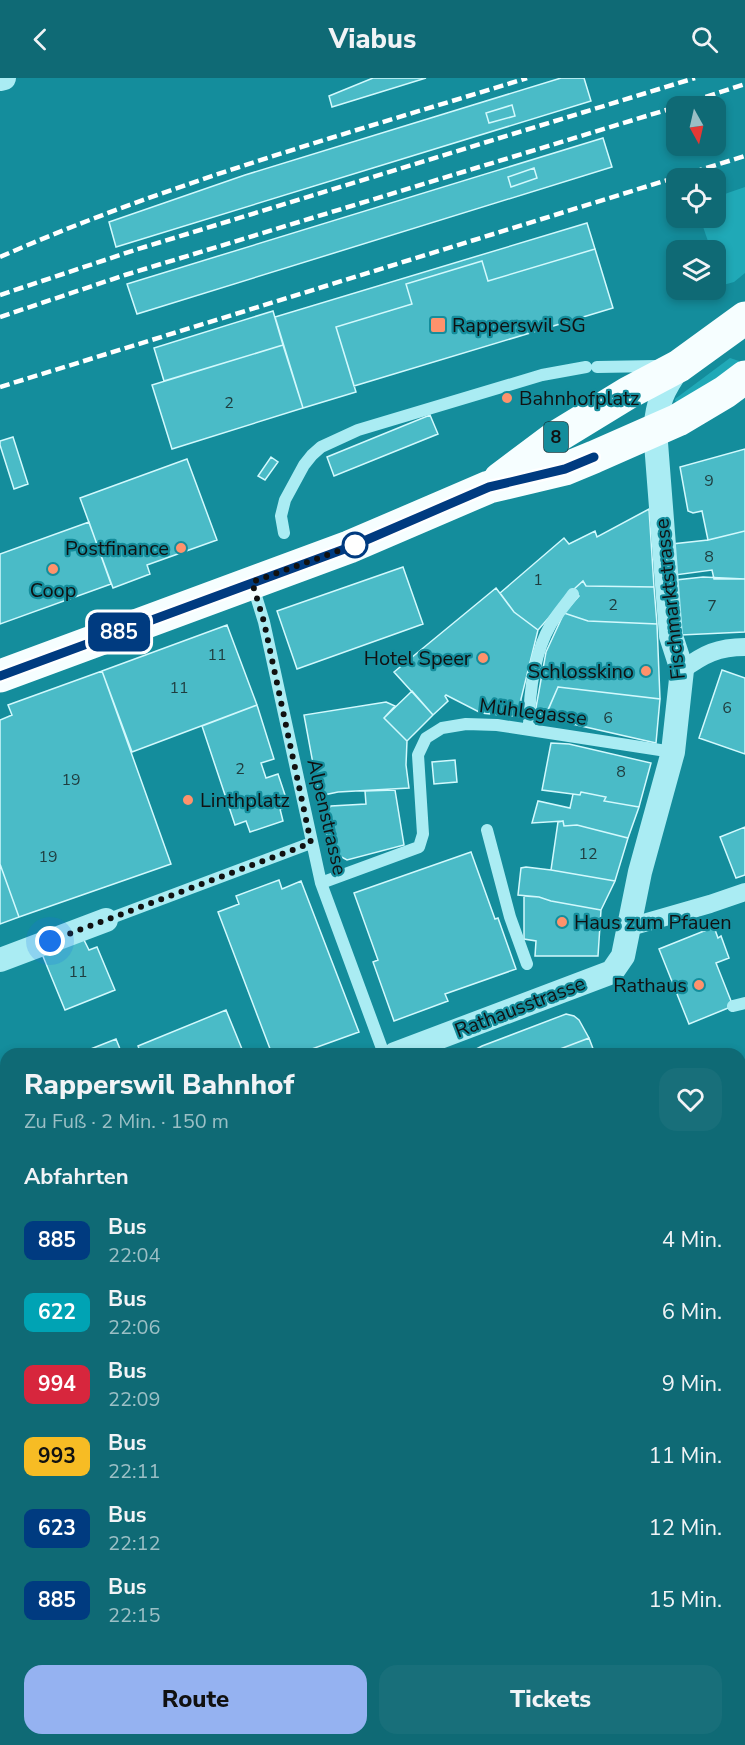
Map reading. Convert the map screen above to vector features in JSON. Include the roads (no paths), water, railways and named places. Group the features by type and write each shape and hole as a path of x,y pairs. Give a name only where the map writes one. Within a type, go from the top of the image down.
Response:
{"main road":[{"name":"8","path":"489,487 555,437 628,393 679,366 745,318"},
{"name":"8","path":"0,676 350,547 489,487 565,469 678,420 725,392 745,377"}],"street":[{"name":"Fischmarktstrasse","path":"612,972 623,956 640,872 673,752 682,670 671,636 655,430 658,403 679,366"},
{"path":"682,670 703,655 727,647 745,647"},
{"path":"630,927 745,892"},
{"path":"0,960 106,920"},
{"name":"Rathausstrasse","path":"410,1048 612,972"}],"lane":[{"path":"284,533 281,516 285,500 304,465 321,447 358,430 542,375 591,367 679,366"},
{"name":"Alpenstrasse","path":"252,582 264,622 321,883 382,1048"},
{"path":"529,729 530,697 539,651 550,624 573,594"},
{"name":"Mühlegasse","path":"321,883 418,847 423,834 418,754 426,738 442,728 466,724 529,729 673,752"},
{"path":"488,830 510,916 527,964"},
{"path":"106,920 311,843"}],"railway":[{"path":"0,257 64,230 195,182 527,78"},
{"path":"0,295 135,250 695,78"},
{"path":"708,96 745,84"},
{"path":"0,317 125,275 666,110"},
{"path":"0,387 745,156"}],"place":[{"name":"Rapperswil SG","path":"438,325"},
{"name":"Bahnhofplatz","path":"507,398"},
{"name":"Postfinance","path":"181,548"},
{"name":"Coop","path":"53,569"},
{"name":"Hotel Speer","path":"483,658"},
{"name":"Schlosskino","path":"646,671"},
{"name":"Linthplatz","path":"188,800"},
{"name":"Haus zum Pfauen","path":"562,922"},
{"name":"Rathaus","path":"699,985"}]}
